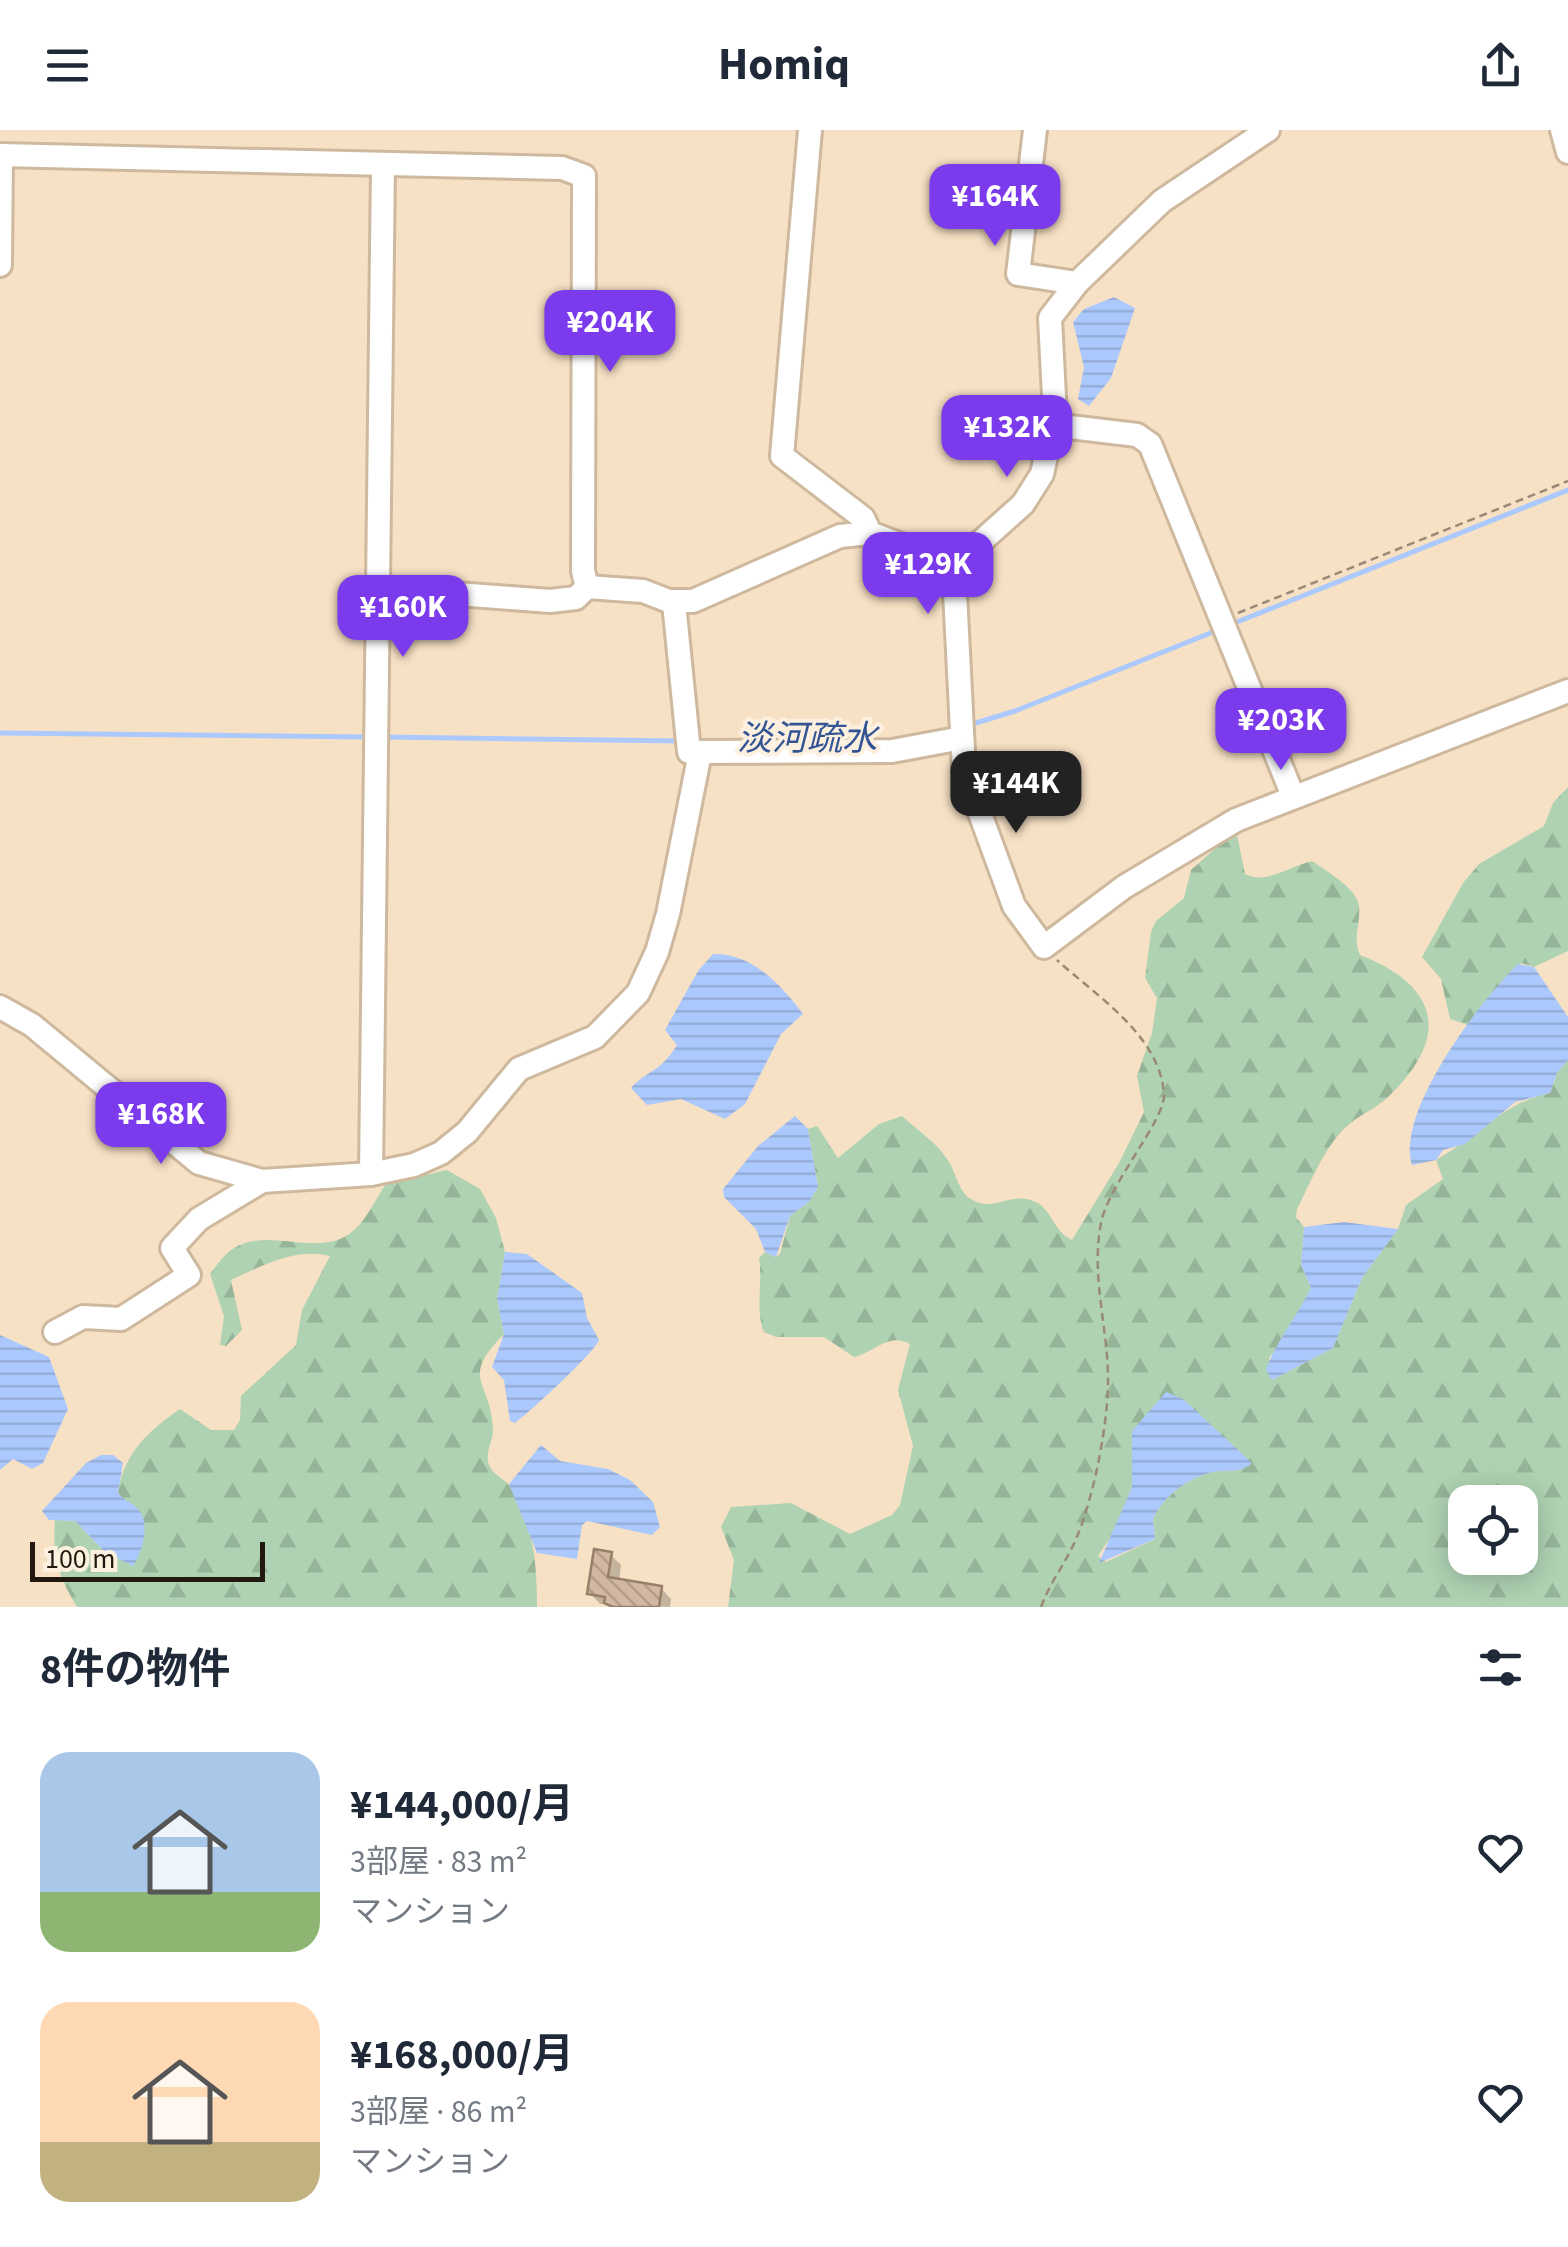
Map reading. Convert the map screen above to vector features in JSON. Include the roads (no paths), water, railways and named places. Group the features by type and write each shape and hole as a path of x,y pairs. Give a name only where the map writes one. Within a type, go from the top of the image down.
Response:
{"street":[{"path":"810,130 782,456 864,518 870,533"},
{"path":"1035,130 1018,274 1077,283"},
{"path":"1268,130 1162,201 1077,283 1050,318 1053,425 1042,474 1024,504 957,566 952,594 964,770 1021,918 1044,947 1124,887 1236,820 1568,691"},
{"path":"1562,130 1568,152"},
{"path":"0,265 1,156 35,141 384,165 562,168 584,176 584,570 588,587"},
{"path":"371,1174 384,165"},
{"path":"1053,425 1137,436 1148,441 1292,796"},
{"path":"588,587 602,592 636,590 672,601 693,601 840,536 870,533 957,566"},
{"path":"377,588 550,600 576,598 588,587"},
{"path":"0,1007 32,1025 200,1164 262,1181 371,1174 414,1165 441,1153 467,1132 520,1070 595,1037 638,993 658,952 668,914 691,745 672,601"},
{"path":"691,745 892,751 963,731"},
{"path":"55,1332 84,1317 121,1319 175,1286 189,1275 172,1248 199,1219 262,1181"}],"water":[{"path":"1114,297 1135,308 1111,378 1089,406 1078,399 1084,367 1073,322 1084,309"},
{"path":"713,954 754,965 776,982 803,1014 781,1034 745,1104 725,1119 681,1099 647,1105 631,1088 665,1061 677,1045 665,1030 698,971"},
{"path":"1518,964 1534,967 1568,1017 1568,1060 1557,1073 1550,1093 1515,1102 1465,1144 1443,1150 1436,1160 1412,1165 1410,1143 1428,1088 1464,1029"},
{"path":"795,1116 808,1129 818,1187 809,1202 790,1216 776,1257 765,1252 756,1229 724,1197 723,1189 758,1146"},
{"path":"1344,1222 1398,1229 1362,1278 1333,1348 1272,1380 1266,1370 1269,1361 1311,1288 1301,1265 1304,1227"},
{"path":"505,1252 527,1254 582,1293 587,1318 599,1340 575,1368 515,1423 510,1421 504,1380 492,1367 504,1334 497,1299"},
{"path":"0,1335 49,1357 68,1409 43,1463 32,1469 13,1459 0,1470"},
{"path":"1166,1392 1183,1399 1252,1463 1238,1470 1205,1474 1186,1483 1157,1511 1153,1519 1155,1539 1099,1563 1132,1487 1132,1431"},
{"path":"541,1445 560,1461 608,1469 630,1480 653,1502 660,1527 652,1535 587,1521 582,1525 577,1559 537,1553 509,1484"},
{"path":"101,1455 113,1455 123,1463 118,1493 142,1515 145,1530 133,1566 105,1552 75,1521 49,1520 42,1511 86,1463"}],"waterway":[{"name":"淡河疏水","path":"1232,624 1568,490"},
{"name":"淡河疏水","path":"966,726 1015,711 1218,630"},
{"name":"淡河疏水","path":"0,733 367,737"},
{"name":"淡河疏水","path":"383,737 682,741"}]}
